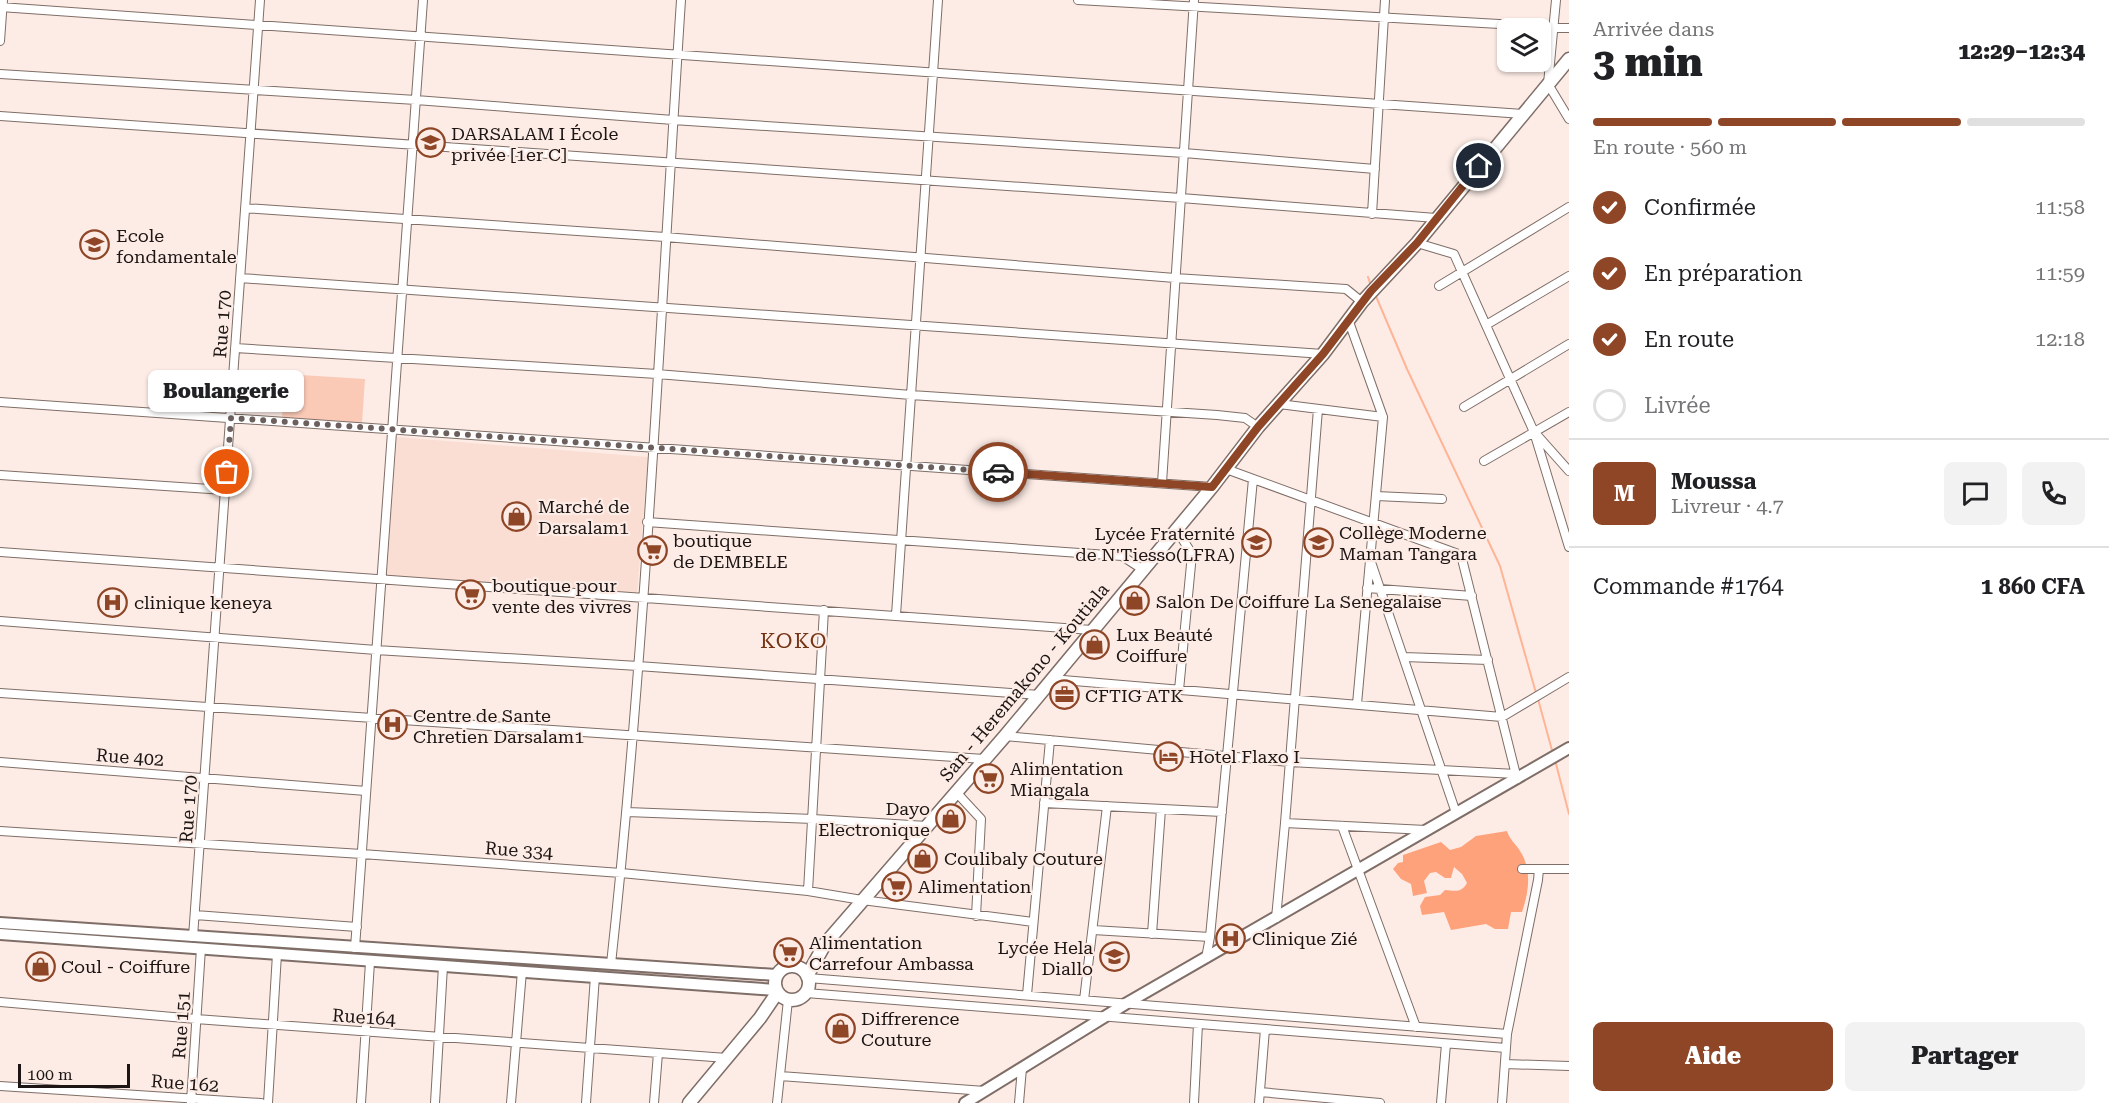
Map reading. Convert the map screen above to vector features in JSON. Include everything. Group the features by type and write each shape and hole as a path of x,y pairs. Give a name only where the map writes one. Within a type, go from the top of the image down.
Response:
{"main road":[{"path":"1417,243 1569,59"},
{"name":"San - Heremakono - Koutiala","path":"825,944 1005,736 1212,487 1258,427 1323,354 1380,280 1417,243"},
{"path":"965,1103 1128,1003 1428,830 1516,776 1569,748"},
{"path":"0,923 776,975"},
{"path":"0,934 370,962 595,976 776,992 788,1000"},
{"path":"690,1103 760,1018 776,992 774,983 776,975 785,967 797,966 825,944"},
{"path":"760,1018 788,1000 798,999 806,993 809,986 808,977 825,944"},
{"path":"797,966 808,977"}],"street":[{"name":"Rue 170","path":"193,937 260,0"},
{"path":"355,948 423,0"},
{"path":"611,964 633,735 681,0"},
{"path":"896,615 938,0"},
{"path":"1078,0 1194,4 1384,19 1569,28"},
{"path":"1372,214 1385,0"},
{"path":"1556,0 1548,84 1569,119"},
{"path":"1162,483 1194,4"},
{"path":"0,41 2,5 1523,114"},
{"path":"0,74 1184,153 1375,169"},
{"path":"0,116 1181,198 1436,218"},
{"path":"1439,286 1569,207"},
{"path":"245,208 665,237 1175,278 1346,289 1362,302"},
{"path":"1417,243 1454,254 1534,432 1569,547"},
{"path":"1486,325 1569,276"},
{"path":"240,278 1323,354"},
{"path":"1348,319 1383,417 1357,704"},
{"path":"1464,407 1569,344"},
{"path":"236,348 657,374 911,395 1245,418 1258,427"},
{"path":"0,402 1212,487"},
{"path":"1279,404 1383,417"},
{"path":"1276,918 1318,409"},
{"path":"1484,461 1569,412"},
{"path":"1534,432 1569,471"},
{"path":"1005,736 1290,762 1516,776 1461,555 1226,469"},
{"path":"0,475 225,490"},
{"path":"1206,958 1210,937 1253,479"},
{"path":"1376,496 1442,499"},
{"path":"647,522 1122,556 1142,569"},
{"path":"1176,530 1192,554 1179,690"},
{"path":"0,552 1092,630"},
{"path":"1370,559 1456,813"},
{"path":"1368,588 1472,596"},
{"path":"808,891 824,610"},
{"path":"0,621 376,650 821,678 1038,695"},
{"path":"1404,657 1488,660"},
{"path":"1051,679 1502,717 1569,677"},
{"path":"0,693 984,759"},
{"path":"1027,995 1050,740"},
{"name":"Rue 402","path":"0,762 366,791"},
{"path":"957,792 981,819 976,916"},
{"path":"1044,803 1222,812"},
{"path":"1084,1000 1107,806"},
{"path":"1152,934 1161,809"},
{"path":"627,812 927,826"},
{"path":"1285,823 1428,830"},
{"path":"1342,826 1416,1027"},
{"name":"Rue 334","path":"0,831 621,873 808,891 976,916 1033,922"},
{"path":"1522,869 1569,869"},
{"path":"1502,1103 1507,1034 1539,869"},
{"path":"195,915 357,927"},
{"path":"1093,930 1210,937"},
{"name":"Rue 151","path":"191,1101 201,948"},
{"path":"268,1103 276,954"},
{"path":"362,1103 370,962"},
{"path":"435,1103 444,966"},
{"path":"511,1103 522,971"},
{"path":"586,1103 595,976"},
{"path":"808,977 1507,1034"},
{"path":"806,993 1506,1048"},
{"path":"777,1103 788,1000"},
{"name":"Rue164","path":"0,1002 273,1025 727,1058"},
{"path":"1194,1103 1198,1024"},
{"path":"1259,1103 1265,1029"},
{"path":"1441,1103 1446,1044"},
{"path":"654,1103 658,1053"},
{"path":"1505,1064 1569,1066"},
{"path":"1019,1103 1022,1068"},
{"path":"780,1076 985,1091"},
{"name":"Rue 162","path":"0,1086 191,1101 261,1103"},
{"path":"1260,1092 1380,1103"}],"shaded area":[{"path":"285,374 365,379 362,423 282,418"},
{"name":"Marché de Darsalam1","path":"397,437 648,457 637,595 386,576"},
{"path":"1507,831 1524,858 1528,873 1522,912 1511,912 1508,929 1495,929 1486,924 1451,930 1444,912 1422,915 1420,906 1425,897 1440,895 1445,890 1460,890 1467,883 1454,867 1451,878 1445,878 1436,872 1430,873 1424,881 1427,893 1413,896 1411,884 1401,879 1393,869 1398,863 1403,862 1403,855 1441,842 1450,850 1461,847 1476,836"}],"waterway":[{"path":"1368,277 1371,286"},
{"path":"1375,294 1407,369 1500,566 1536,693"},
{"path":"1538,699 1553,754"},
{"path":"1555,760 1569,814"}],"way so far":[{"path":"227,472 231,418 998,472"}],"place":[{"name":"DARSALAM I École privée [1er C]","path":"430,143"},
{"name":"Ecole fondamentale","path":"95,245"},
{"name":"Boulangerie","path":"227,472"},
{"name":"Marché de Darsalam1","path":"517,516"},
{"name":"Collège Moderne Maman Tangara","path":"1318,542"},
{"name":"Lycée Fraternité de N'Tiesso(LFRA)","path":"1256,543"},
{"name":"boutique de DEMBELE","path":"652,550"},
{"name":"boutique pour vente des vivres","path":"471,595"},
{"name":"Salon De Coiffure La Senegalaise","path":"1135,601"},
{"name":"clinique keneya","path":"113,602"},
{"name":"Lux Beauté Coiffure","path":"1095,644"},
{"name":"CFTIG ATK","path":"1064,695"},
{"name":"Centre de Sante Chretien Darsalam1","path":"392,725"},
{"name":"Hotel Flaxo I","path":"1168,756"},
{"name":"Alimentation Miangala","path":"989,778"},
{"name":"Dayo Electronique","path":"951,818"},
{"name":"Coulibaly Couture","path":"923,858"},
{"name":"Alimentation","path":"897,886"},
{"name":"Clinique Zié","path":"1231,938"},
{"name":"Alimentation Carrefour Ambassa","path":"788,952"},
{"name":"Lycée Hela Diallo","path":"1114,957"},
{"name":"Coul - Coiffure","path":"40,966"},
{"name":"Diffrerence Couture","path":"840,1028"}],"district":[{"name":"KOKO","path":"794,641"}],"route":[{"path":"998,472 1212,487 1258,427 1323,354 1380,280 1417,243 1479,166"}]}
